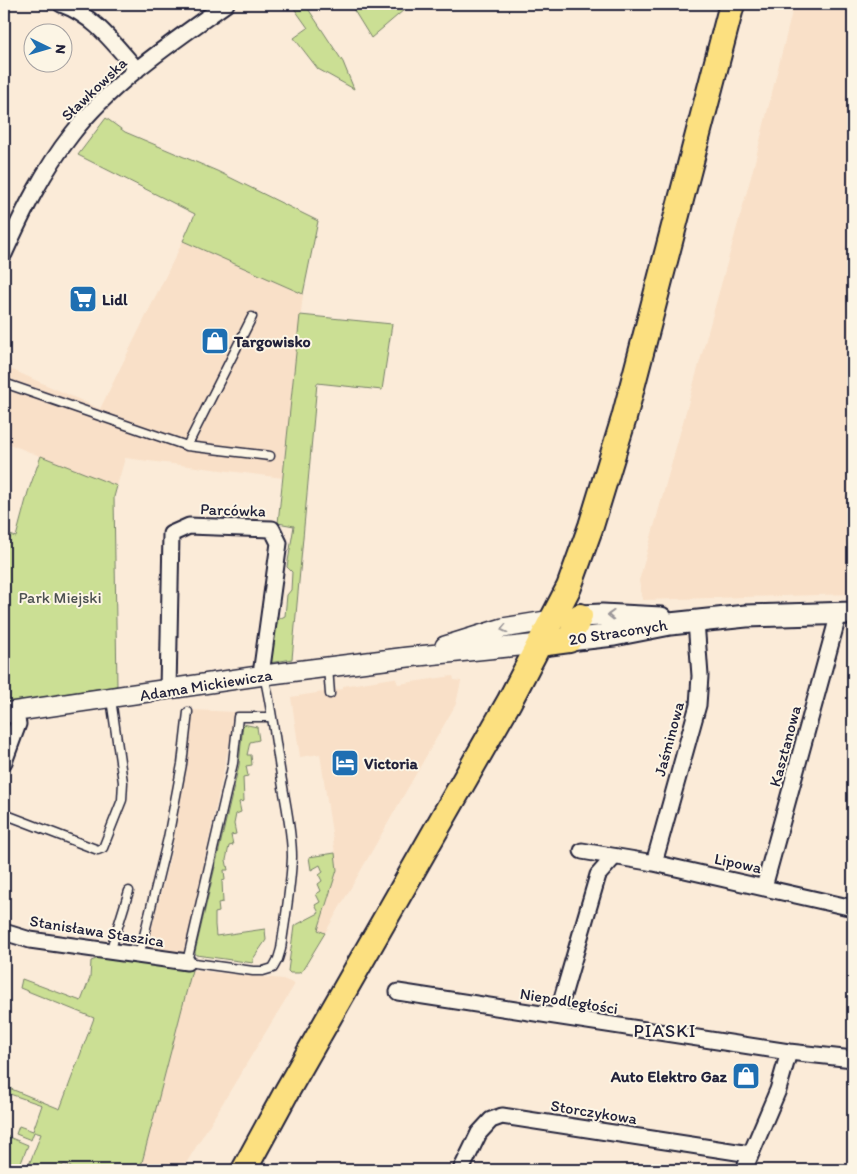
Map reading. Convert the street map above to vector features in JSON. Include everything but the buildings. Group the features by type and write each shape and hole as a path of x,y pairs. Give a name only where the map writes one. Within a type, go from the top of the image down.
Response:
{"main road":[{"path":"244,1170 287,1091 509,702 568,587 582,551 624,418 732,4"},
{"name":"20 Straconych","path":"540,644 614,635 696,621 746,616 846,613"},
{"name":"20 Straconych","path":"552,620 580,616 618,615 696,621"},
{"path":"570,640 580,616"}],"street":[{"path":"61,4 82,13 97,24 137,70"},
{"name":"Sławkowska","path":"4,254 46,170 72,133 98,105 137,70 226,4"},
{"name":"Parcówka","path":"168,690 171,534 189,526 272,528 278,544 262,667 264,675"},
{"name":"Kasztanowa","path":"764,887 846,613"},
{"name":"Adama Mickiewicza","path":"408,657 503,628 552,620"},
{"name":"Jaśminowa","path":"654,863 698,705 700,676 696,621"},
{"name":"Adama Mickiewicza","path":"10,713 264,675 408,657 540,644"},
{"path":"4,762 18,724 10,713"},
{"name":"Lipowa","path":"582,851 654,863 853,908"},
{"path":"557,1016 598,875 614,857"},
{"name":"Stanisława Staszica","path":"4,932 30,940 186,962"},
{"name":"Niepodległości","path":"398,992 789,1052 853,1060"},
{"path":"744,1170 778,1090 789,1052"},
{"name":"Storczykowa","path":"461,1170 479,1133 491,1120 502,1116 750,1154"}],"lane":[{"path":"187,446 252,317"},
{"path":"4,383 187,446 270,456"},
{"path":"328,667 330,694"},
{"path":"264,675 272,718 292,859 281,949 273,968 263,971 186,962 233,762 238,717 272,718"},
{"path":"4,814 98,850 103,848 122,800 123,782 111,699"},
{"path":"139,956 168,838 182,764 188,712"},
{"path":"110,952 129,891"}],"shaded area":[{"path":"794,4 853,4 853,594 643,600 639,581 752,173"},
{"name":"Targowisko","path":"183,241 303,294 283,478 125,458 117,486 4,442 4,366 100,409"},
{"path":"453,676 454,680 461,681 456,704 325,933 318,930 337,870 320,754 300,757 291,697 343,689 343,686 393,678 396,679 398,684"},
{"path":"192,710 236,712 185,953 147,947 171,853 183,786"},
{"path":"192,970 283,979 295,984 182,1170 140,1170"}],"green space":[{"path":"291,4 305,4 343,62 354,89 318,69 294,38 308,28"},
{"path":"350,4 411,4 371,38"},
{"path":"106,118 125,132 217,171 318,221 303,294 183,241 195,214 78,155"},
{"path":"300,315 392,324 382,390 317,383 292,659 269,663 275,621 285,616 287,595 291,590 292,572 287,567 294,526 278,523"},
{"name":"Park Miejski","path":"41,456 117,486 114,497 117,686 4,703 4,533 16,537 28,492"},
{"path":"243,724 257,727 259,740 250,742 247,755 251,755 252,765 246,766 248,776 243,777 244,801 239,802 241,812 236,814 234,824 236,834 231,835 233,845 229,846 226,860 228,870 224,870 225,880 222,881 223,902 218,903 219,912 215,913 215,925 216,936 265,929 266,940 253,959 253,963 196,955 195,952 239,765"},
{"path":"335,853 337,870 318,930 325,933 302,971 290,973 288,971 294,926 319,913 315,905 320,902 316,894 321,891 318,884 322,881 319,875 323,872 320,865 311,870 309,857"},
{"path":"99,958 192,970 140,1170 72,1170 71,1167 65,1164 54,1170 27,1170 41,1134 34,1132 31,1140 16,1134 19,1126 33,1131 42,1105 4,1092 4,1086 60,1109 94,1018 20,988 22,979 81,1001 90,978 91,961"},
{"path":"4,1135 28,1145 19,1168 4,1161"}],"place":[{"name":"Lidl","path":"83,299"},
{"name":"Targowisko","path":"215,341"},
{"name":"Victoria","path":"345,763"},
{"name":"Auto Elektro Gaz","path":"746,1076"}],"district":[{"name":"PIASKI","path":"665,1031"}]}
